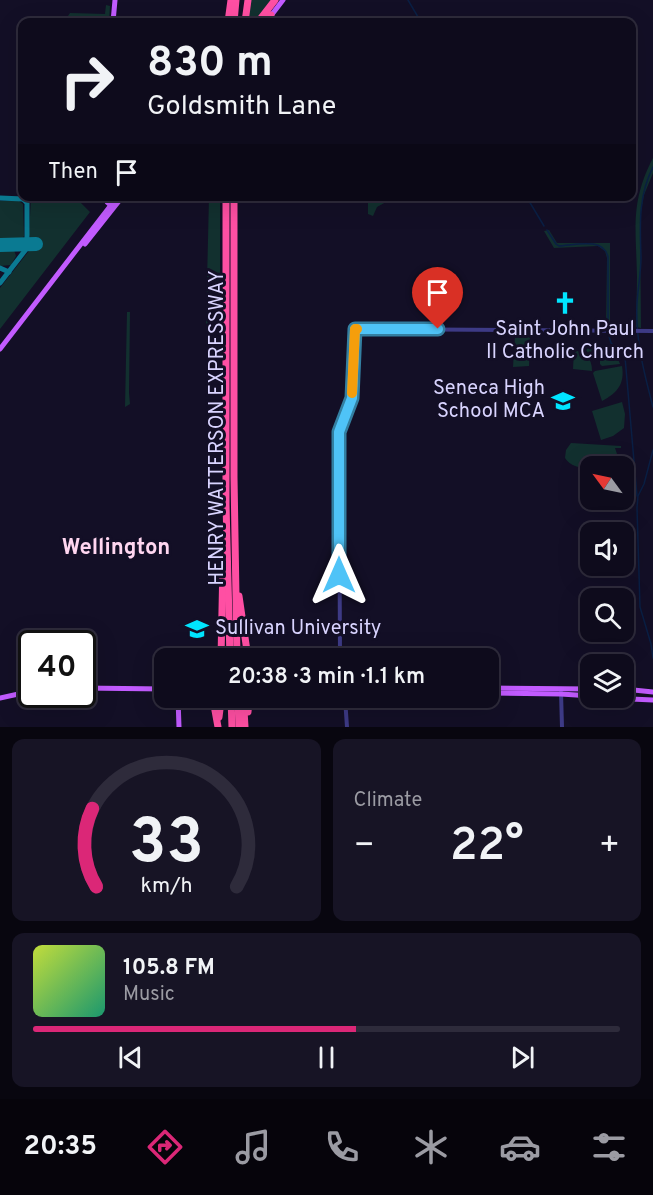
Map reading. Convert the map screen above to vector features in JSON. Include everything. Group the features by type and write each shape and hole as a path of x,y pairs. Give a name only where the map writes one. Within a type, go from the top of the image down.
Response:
{"highway":[{"path":"229,18 231,0"},
{"path":"234,18 236,0"},
{"path":"244,18 246,0"},
{"path":"262,18 277,0"},
{"name":"HENRY WATTERSON EXPRESSWAY","path":"224,201 226,529 230,648"},
{"name":"HENRY WATTERSON EXPRESSWAY","path":"235,201 234,477 237,648"},
{"path":"222,648 223,561 226,529"},
{"path":"236,573 246,648"},
{"path":"215,708 219,727"},
{"path":"219,727 221,708"},
{"path":"231,708 232,727"},
{"path":"239,708 239,727"},
{"path":"243,708 246,727"},
{"path":"246,727 248,708"}],"main road":[{"path":"113,18 115,0"},
{"path":"270,18 283,0"},
{"path":"107,201 112,207"},
{"path":"112,207 115,201"},
{"path":"0,349 118,201"},
{"path":"96,688 154,689"},
{"path":"499,688 562,691 580,694"},
{"path":"499,693 580,690"},
{"path":"634,690 652,692"},
{"path":"634,693 641,690"},
{"path":"0,698 18,694"},
{"path":"634,699 652,700"},
{"path":"178,708 179,727"}],"street":[{"path":"340,648 339,432 352,398 355,329 653,331"},
{"path":"562,691 562,727"},
{"path":"346,708 347,727"}],"green space":[{"path":"249,0 274,0 259,18 247,18"},
{"path":"106,5 110,6 109,18 68,18 70,13 105,14"},
{"path":"653,158 653,173 644,195 640,217 641,328 636,327 636,216 641,188"},
{"path":"0,201 19,201 23,204 24,236 21,240 0,242"},
{"path":"31,201 79,201 90,212 0,329 0,288 32,247 36,246 36,240 32,240 29,235"},
{"path":"209,201 220,201 220,324 206,325"},
{"path":"368,201 388,201 377,207 373,216 368,214"},
{"path":"549,230 557,243 610,243 610,329 606,329 607,258 605,251 598,246 554,248 544,231"},
{"path":"0,249 14,250 16,256 11,265 0,266"},
{"path":"127,312 130,312 130,404 125,407"},
{"path":"515,336 530,336 529,366 513,367"},
{"path":"595,342 599,348 600,345 608,346 614,350 620,364 602,366 600,354 594,361 586,350"},
{"path":"574,350 588,357 592,371 573,369"},
{"path":"622,366 623,372 619,387 602,401 593,373"},
{"path":"622,402 625,414 624,428 613,436 601,440 592,411"},
{"path":"571,443 621,446 621,448 615,448 618,456 580,456 580,467 569,463 565,458 566,450"}],"waterway":[{"path":"408,0 419,18"},
{"path":"653,167 642,200 641,263 637,303 637,329 653,407"},
{"path":"529,201 544,226"},
{"path":"547,230 559,246 595,244 605,251 608,257 608,329"},
{"path":"608,333 611,343 625,357 637,496"},
{"path":"653,450 644,484 638,496 637,508 640,607 653,658"}],"taxiway":[{"path":"0,198 18,199"},
{"path":"0,283 27,248 27,203 25,201"},
{"path":"0,268 9,272"}],"runway":[{"path":"0,245 36,244"}],"slow traffic":[{"path":"352,393 355,329 357,329"}],"place":[{"name":"Saint John Paul II Catholic Church","path":"565,303"},
{"name":"Seneca High School MCA","path":"563,401"},
{"name":"Sullivan University","path":"197,629"}],"district":[{"name":"Wellington","path":"116,548"}],"route":[{"path":"339,575 339,432 342,419 352,398 355,329 438,329"}]}
